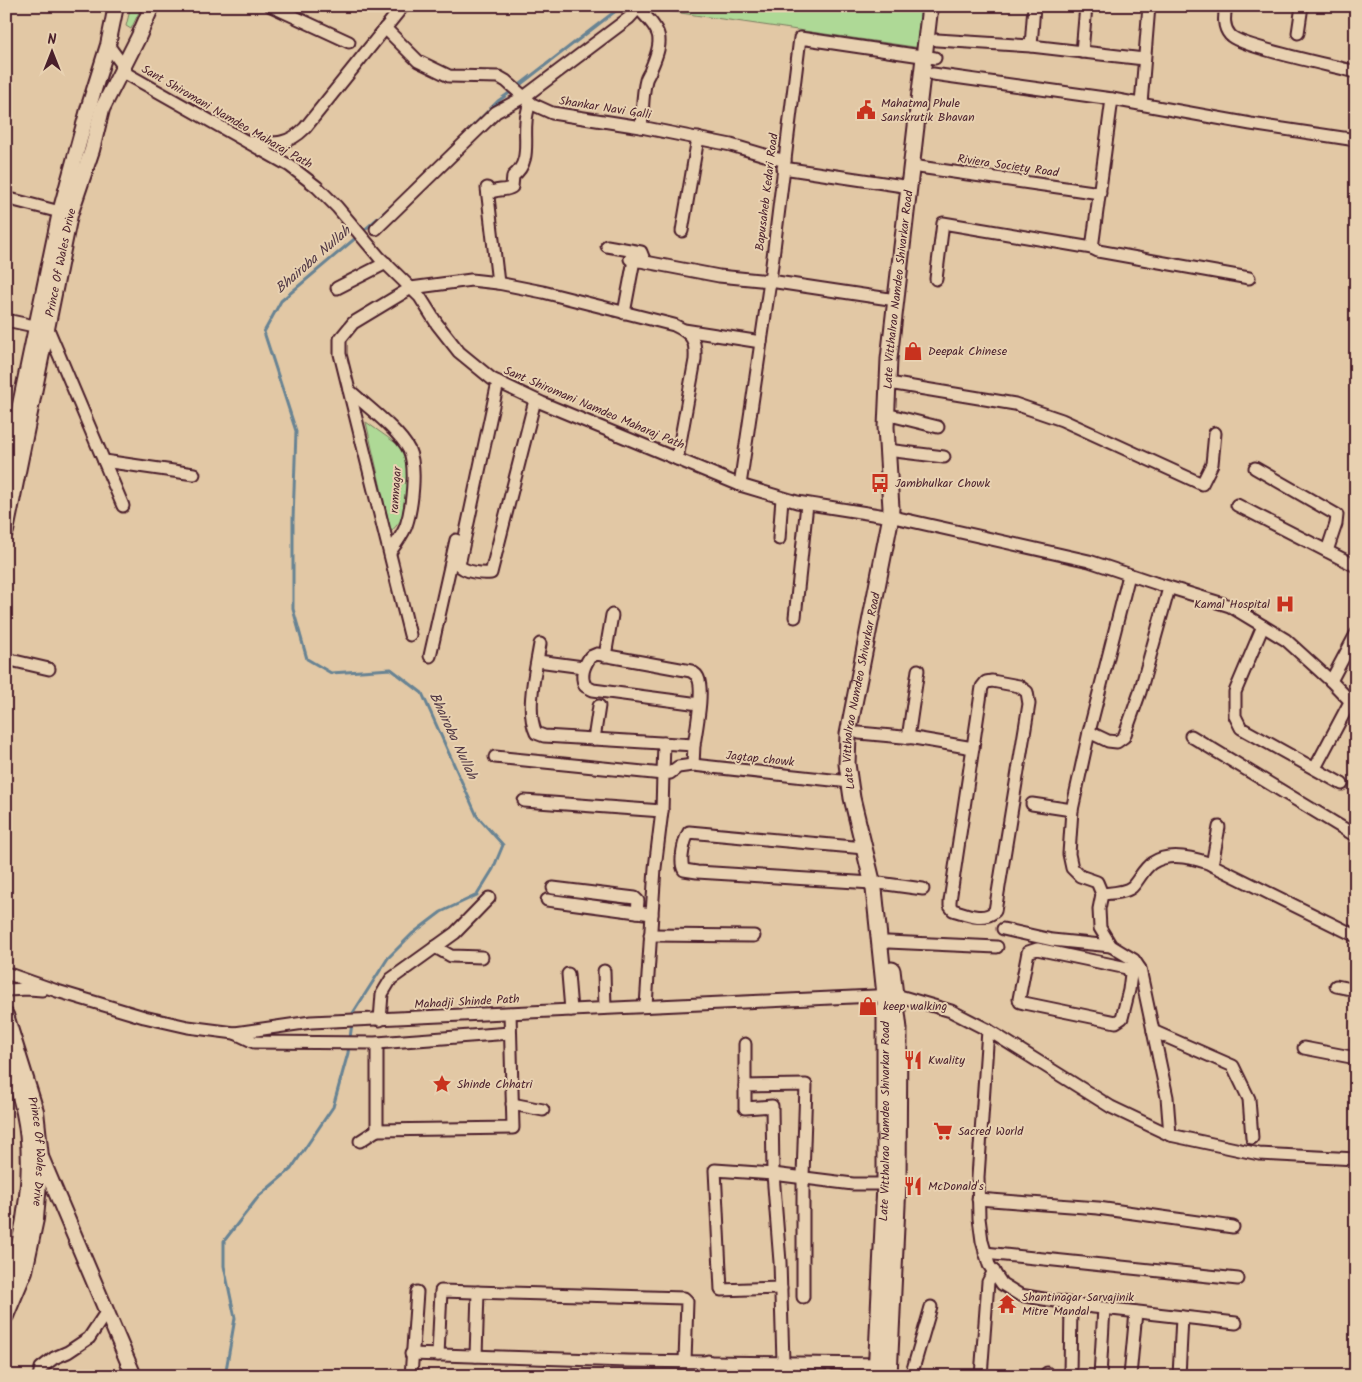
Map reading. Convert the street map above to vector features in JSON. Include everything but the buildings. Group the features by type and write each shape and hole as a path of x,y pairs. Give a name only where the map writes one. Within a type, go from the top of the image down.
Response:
{"main road":[{"name":"Late Vitthalrao Namdeo Shivarkar Road","path":"891,995 888,942 856,766 858,733 894,518 895,384 916,167 930,57 930,6"},
{"name":"Late Vitthalrao Namdeo Shivarkar Road","path":"882,1370 899,1029 891,995 876,883 864,848 852,798 847,764 848,734 894,518 891,508 886,413 889,359 910,187 916,167 933,74 930,57 937,40 940,6"}],"street":[{"name":"Prince Of Wales Drive","path":"6,531 60,212 108,44 116,6"},
{"name":"Prince Of Wales Drive","path":"6,472 10,432 42,327 70,215 92,150 102,109 152,6"},
{"path":"271,6 349,42"},
{"path":"246,142 283,143 295,138 403,6"},
{"path":"1030,46 1034,6"},
{"path":"1082,52 1086,6"},
{"path":"1141,104 1149,6"},
{"path":"1226,6 1224,21 1232,38 1255,47 1356,72"},
{"path":"1298,33 1302,6"},
{"path":"376,229 496,112 527,100 639,7 654,24 660,35 652,68 646,79 641,127"},
{"name":"Shankar Navi Galli","path":"385,28 418,61 444,74 459,77 499,77 527,100 552,113 698,138 731,145 784,164 910,187"},
{"name":"Bapusaheb Kedari Road","path":"740,485 770,281 800,38 930,57"},
{"path":"937,40 1030,46 1144,59"},
{"name":"Sant Shiromani Namdeo Maharaj Path","path":"108,44 127,74 290,166 317,187 337,207 382,260 420,297 437,324 459,352 495,381 535,400 740,485 782,498 807,504 894,518 1089,561 1230,606 1286,640 1353,704"},
{"path":"933,74 1112,98 1251,124 1356,140"},
{"path":"1092,248 1112,98"},
{"path":"498,283 487,189 509,189 512,187 513,176 520,171 525,160 527,100"},
{"path":"682,231 698,138"},
{"name":"Riviera Society Road","path":"916,167 1100,193"},
{"path":"6,198 60,212"},
{"path":"936,279 943,224 1092,248 1098,251 1249,278"},
{"path":"607,246 641,252 643,257 634,260"},
{"path":"337,288 382,260"},
{"path":"634,260 719,276 770,281 896,300"},
{"path":"624,313 634,260"},
{"path":"410,635 340,354 340,339 353,323 411,288 471,280 498,283 674,325 692,337 695,348 678,459"},
{"path":"6,320 42,327 123,506"},
{"path":"684,330 761,342"},
{"path":"495,381 458,565 461,568 485,574 491,573 535,400"},
{"path":"430,656 495,381"},
{"path":"895,384 1015,404 1062,420 1202,484 1212,464 1215,433"},
{"name":"ramnagar","path":"349,390 400,437 409,451 413,470 410,512 400,540 390,552"},
{"path":"894,416 938,427"},
{"path":"895,451 944,457"},
{"path":"104,461 194,474"},
{"path":"1255,468 1337,515 1328,551"},
{"path":"779,539 782,498"},
{"path":"795,617 807,504"},
{"path":"1237,505 1356,566"},
{"path":"1111,946 1100,928 1099,909 1102,894 1097,882 1080,876 1072,868 1069,854 1072,810 1089,732 1129,575"},
{"path":"1089,732 1108,741 1117,742 1124,737 1140,692 1169,588"},
{"path":"605,656 612,615"},
{"path":"1263,626 1235,692 1235,716 1241,728 1342,784"},
{"path":"1330,681 1356,634"},
{"path":"540,644 530,712 536,733 544,736 694,745"},
{"path":"692,765 700,704 700,682 697,675 691,671 597,654 590,657 583,667 582,680 585,686 593,690 700,704"},
{"path":"6,659 49,669"},
{"path":"538,661 583,667"},
{"path":"908,738 918,670"},
{"path":"992,680 1019,686 1027,692 1029,704 995,911 990,916 983,917 953,910 950,906 973,748 982,687 986,682 992,680"},
{"path":"1315,768 1353,704"},
{"path":"594,739 598,706"},
{"path":"858,733 908,738 973,748"},
{"path":"1191,736 1356,836"},
{"path":"646,1006 655,868 666,774 664,743"},
{"path":"495,757 666,774"},
{"name":"Jagtap chowk","path":"666,774 678,767 692,765 850,782"},
{"path":"524,801 662,811"},
{"path":"1032,804 1072,810"},
{"path":"1212,865 1219,827"},
{"path":"864,848 688,832 682,866 684,870 697,872 876,883 924,889"},
{"path":"1102,894 1131,888 1152,863 1172,857 1191,857 1212,865 1356,936"},
{"path":"553,888 635,898 638,901 637,912"},
{"path":"374,1020 382,994 391,979 455,933 489,898"},
{"path":"546,900 652,914"},
{"path":"1003,929 1052,940 1111,946 1134,960 1140,969 1167,1097 1170,1135"},
{"path":"650,934 754,936"},
{"path":"888,942 997,948"},
{"path":"436,947 451,956 482,956"},
{"path":"1126,968 1131,974 1129,990 1120,1021 1116,1022 1024,1004 1018,999 1028,952 1032,950 1037,949 1126,968 1140,969"},
{"path":"604,971 605,1008"},
{"name":"Mahadji Shinde Path","path":"6,973 56,991 181,1026 235,1033 311,1022 891,995 951,1011 988,1030 1111,1107 1170,1135 1259,1154 1356,1159"},
{"path":"568,974 571,1010"},
{"path":"1336,986 1356,990"},
{"name":"Mahadji Shinde Path","path":"6,990 56,991"},
{"path":"360,1141 376,1130 513,1128 510,1013"},
{"name":"Prince Of Wales Drive","path":"6,1015 36,1111 36,1220 25,1271 6,1316"},
{"path":"988,1030 978,1177 978,1218 989,1265 1002,1284 1020,1295 1071,1304 1236,1323"},
{"path":"1153,1031 1233,1066 1249,1099 1252,1138"},
{"path":"235,1033 254,1042 377,1043 510,1033"},
{"path":"376,1130 377,1043"},
{"path":"744,1044 745,1108 772,1106 773,1174 781,1288 783,1362"},
{"path":"1304,1048 1356,1058"},
{"name":"Prince Of Wales Drive","path":"6,1054 35,1157 13,1267 6,1284"},
{"path":"745,1086 806,1085 803,1176 803,1297"},
{"path":"512,1104 544,1110"},
{"path":"35,1157 107,1311 134,1376"},
{"path":"781,1288 721,1290 715,1170 803,1176 853,1184 891,1184"},
{"path":"978,1199 1098,1208 1233,1227"},
{"path":"985,1253 1238,1279"},
{"path":"981,1376 988,1282 994,1271"},
{"path":"438,1355 441,1291 684,1298 687,1301 685,1361"},
{"path":"410,1376 417,1292"},
{"path":"476,1356 478,1292"},
{"path":"1070,1376 1071,1304"},
{"path":"911,1376 931,1307"},
{"path":"1100,1376 1104,1308"},
{"path":"39,1376 41,1368 54,1358 68,1352 89,1338 107,1311"},
{"path":"1130,1376 1136,1312"},
{"path":"1179,1376 1182,1317"},
{"path":"411,1354 783,1362 882,1370"},
{"path":"708,1361 708,1376"}],"green space":[{"path":"131,6 142,6 131,29 126,26"},
{"path":"667,6 924,6 921,48 667,11"},
{"path":"366,422 411,454 402,519 391,532"}],"waterway":[{"name":"Bhairoba Nullah","path":"517,87 622,6"},
{"name":"Bhairoba Nullah","path":"469,130 498,101 512,91"},
{"name":"Bhairoba Nullah","path":"362,232 397,201"},
{"name":"Bhairoba Nullah","path":"353,1017 353,1013 388,958 412,934 441,912 477,895 493,869 503,845 477,816 422,693 391,669 331,673 307,659 293,609 296,431 264,332 281,301 358,236"},
{"name":"Bhairoba Nullah","path":"225,1376 235,1318 224,1266 224,1241 259,1196 291,1169 333,1107 348,1053 352,1023"}],"place":[{"name":"Mahatma Phule Sanskrutik Bhavan","path":"866,110"},
{"name":"Deepak Chinese","path":"913,351"},
{"name":"Jambhulkar Chowk","path":"880,483"},
{"name":"Kamal Hospital","path":"1285,604"},
{"name":"keep walking","path":"868,1006"},
{"name":"Kwality","path":"913,1060"},
{"name":"Shinde Chhatri","path":"442,1084"},
{"name":"Sacred World","path":"943,1131"},
{"name":"McDonald's","path":"913,1186"},
{"name":"Shantinagar Sarvajinik Mitre Mandal","path":"1007,1304"}]}
